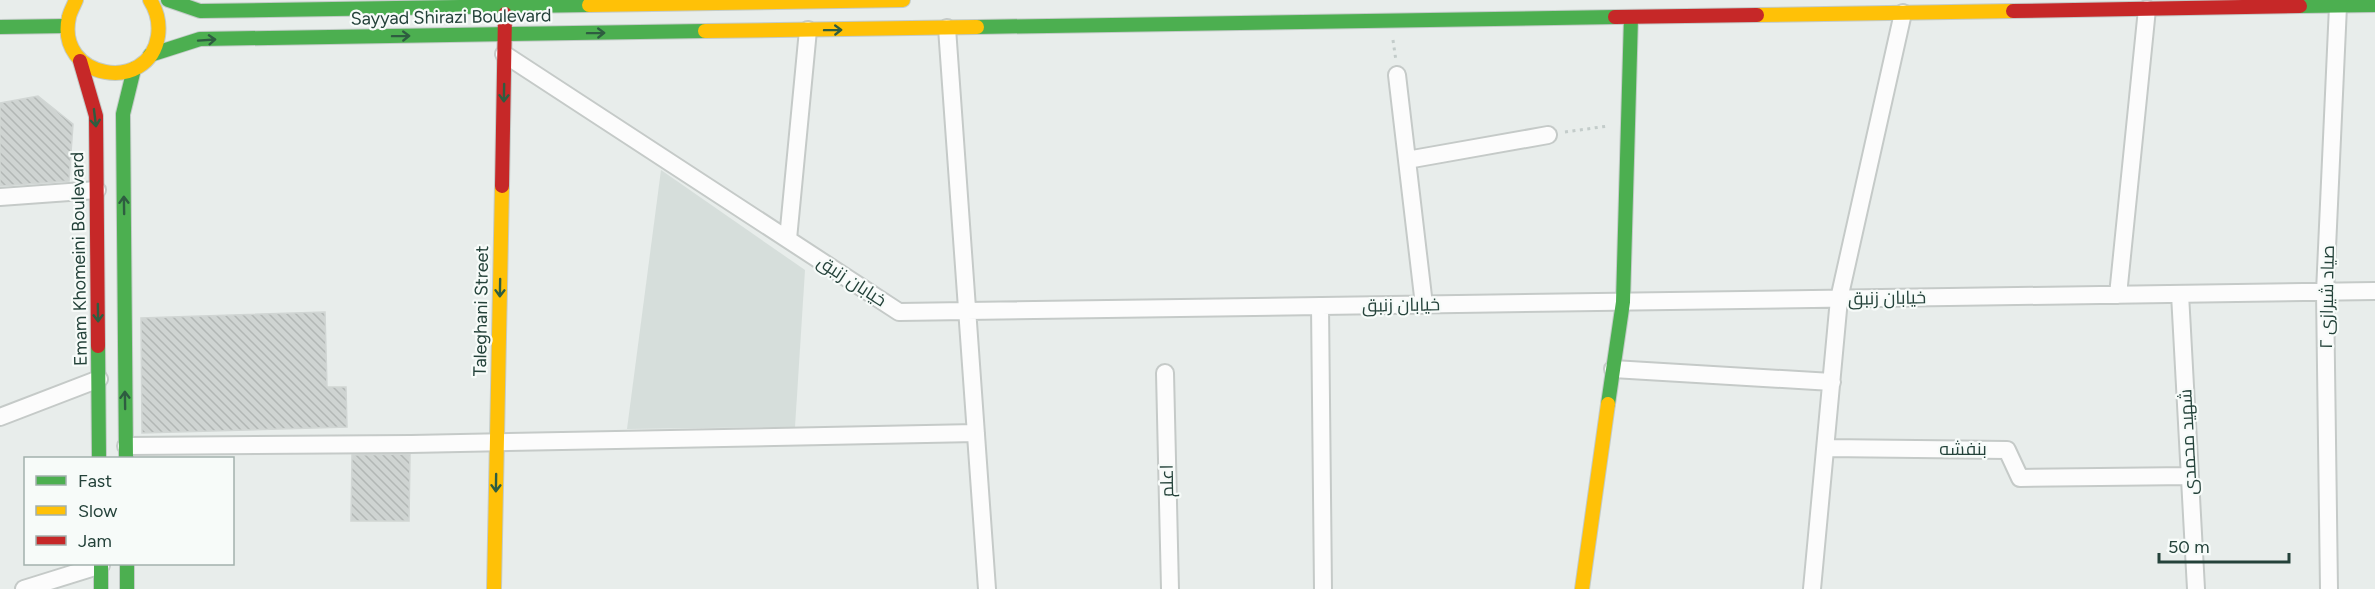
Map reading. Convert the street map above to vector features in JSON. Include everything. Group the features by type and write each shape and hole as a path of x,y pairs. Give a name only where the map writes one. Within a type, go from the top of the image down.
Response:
{"main road":[{"path":"0,27 66,26 69,11 76,0"},
{"path":"80,61 96,71 114,74 134,69 150,55 157,44 160,26 156,8 150,0"},
{"name":"Sayyad Shirazi Boulevard","path":"168,0 200,11 408,4 903,0"},
{"path":"1582,589 1623,302 1632,0"},
{"name":"Taleghani Street","path":"494,589 505,3"},
{"name":"Sayyad Shirazi Boulevard","path":"150,55 200,39 2375,5"},
{"name":"Emam Khomeini Boulevard","path":"66,26 70,46 80,61 96,116 99,457"},
{"path":"126,452 123,114 134,69"},
{"path":"101,565 101,589"},
{"path":"127,565 127,589"}],"street":[{"name":"صیاد شیرازی ۲","path":"2329,589 2325,292 2338,6"},
{"path":"2118,295 2147,9"},
{"path":"1812,589 1839,299 1903,13"},
{"path":"947,28 987,589"},
{"path":"788,239 808,30"},
{"name":"خیابان زنبق","path":"504,54 899,312 2375,291"},
{"path":"1397,75 1424,304"},
{"path":"1407,160 1548,135"},
{"path":"0,198 97,189"},
{"name":"شهید محمدی","path":"2180,294 2196,589"},
{"path":"1320,306 1323,589"},
{"path":"1613,369 1832,382"},
{"name":"اعلم","path":"1165,373 1170,589"},
{"path":"0,417 99,379"},
{"path":"126,452 496,441 976,433"},
{"name":"بنفشه","path":"1826,448 2007,450 2020,478 2190,476"},
{"path":"24,589 98,565"}],"path":[{"path":"1390,21 1397,75"},
{"path":"1548,135 1628,123"}],"shaded area":[{"path":"661,170 805,270 795,427 627,429"}],"building":[{"path":"38,96 73,124 69,181 0,186 0,103"},
{"path":"325,312 327,387 346,387 347,427 142,433 141,318"},
{"path":"410,454 409,521 351,521 352,455"}],"traffic: fast":[{"path":"168,0 200,11 589,5"},
{"path":"2300,6 2375,5"},
{"path":"977,27 1615,17"},
{"path":"1608,404 1623,302 1631,17"},
{"path":"0,27 66,26"},
{"path":"150,55 200,39 705,31"},
{"path":"126,457 123,114 134,69"},
{"path":"98,346 99,457"},
{"path":"101,565 101,589"},
{"path":"127,565 127,589"}],"traffic: slow":[{"path":"76,0 69,17 68,38 76,54 89,66 105,72 122,72 138,67 151,55 159,26 150,0"},
{"path":"589,5 903,0"},
{"path":"1757,15 2013,11"},
{"path":"705,31 977,27"},
{"path":"494,589 502,186"},
{"path":"1582,589 1608,404"}],"traffic: jam":[{"path":"2013,11 2300,6"},
{"path":"502,186 505,14"},
{"path":"1615,17 1757,15"},
{"path":"80,61 96,116 98,346"}]}
